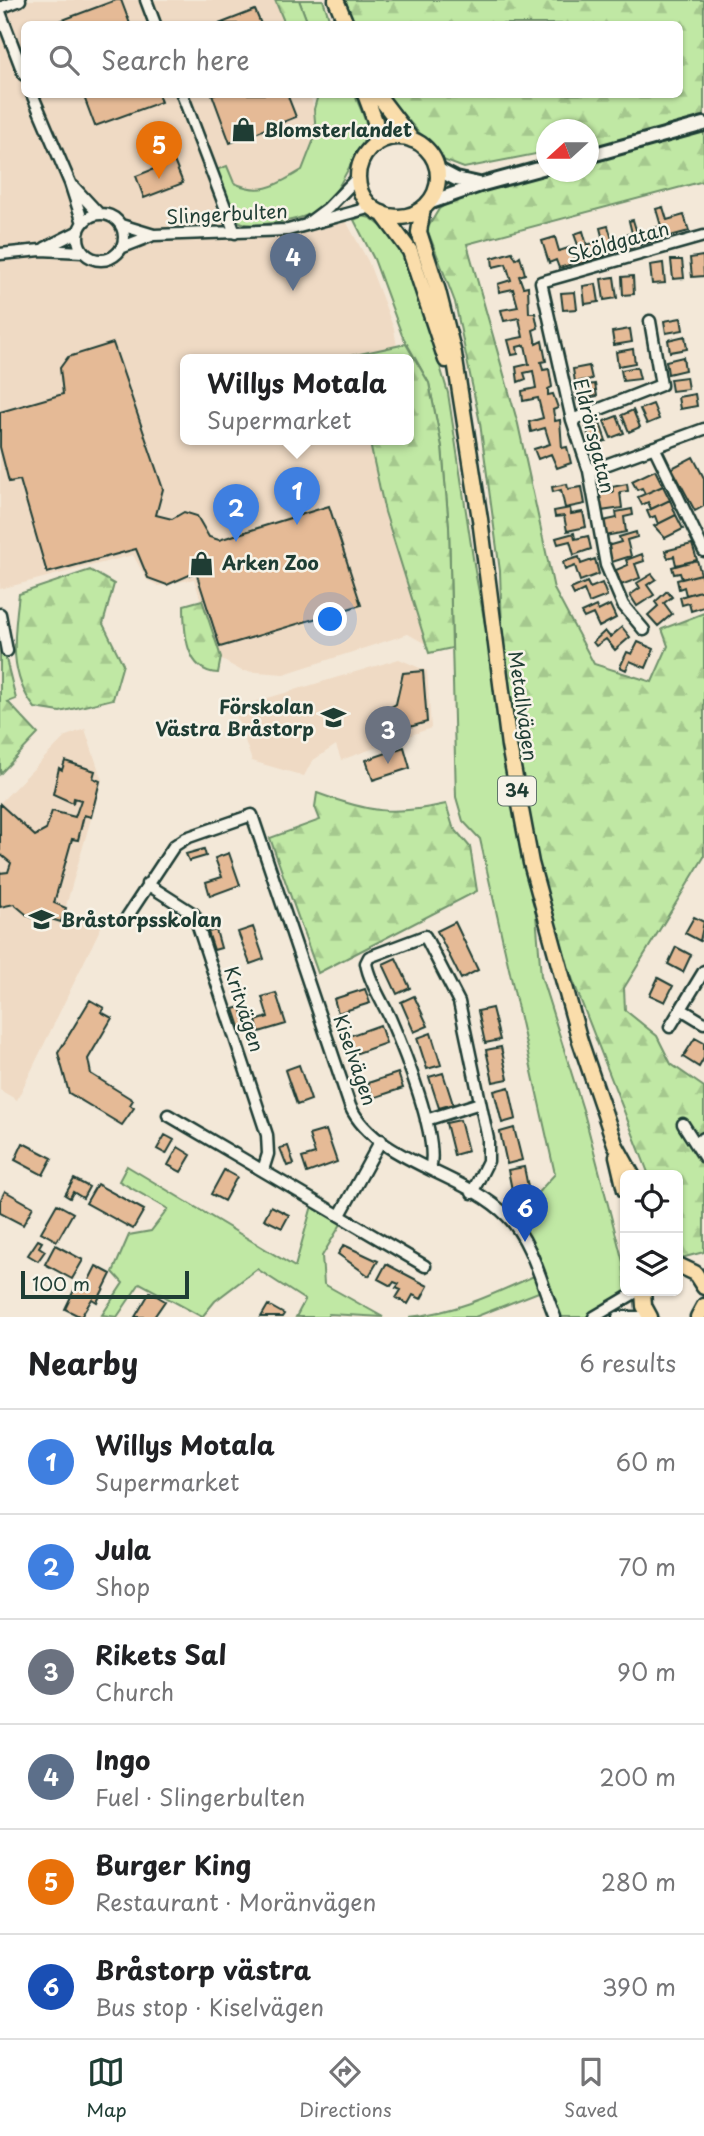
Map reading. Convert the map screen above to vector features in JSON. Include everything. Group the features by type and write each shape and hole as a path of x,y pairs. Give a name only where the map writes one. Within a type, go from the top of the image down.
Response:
{"main road":[{"path":"338,4 344,21"},
{"path":"366,98 375,121 375,145"},
{"path":"380,98 412,140 428,151 437,169"},
{"path":"359,176 362,162 375,145 393,138 412,140"},
{"name":"34","path":"426,206 436,191 437,169"},
{"name":"34","path":"359,176 360,190 377,210"},
{"path":"377,210 403,216 426,206"},
{"name":"Metallvägen","path":"426,206 419,224 420,239 446,318 466,428 509,746 531,863 562,983 615,1144 621,1170"},
{"name":"Metallvägen","path":"377,210 403,240 416,267 466,428"},
{"name":"Metallvägen","path":"615,1144 629,1170"},
{"path":"685,1267 704,1287"},
{"path":"641,1296 647,1317"},
{"path":"698,1317 704,1306"}],"street":[{"path":"20,0 0,10 21,67"},
{"path":"146,0 154,21"},
{"path":"34,98 70,183 81,227 78,240 83,252"},
{"path":"184,98 236,233"},
{"path":"599,153 704,124"},
{"path":"437,169 456,179 483,184"},
{"path":"426,206 483,184 536,170"},
{"name":"Slingerbulten","path":"302,227 328,208 359,176"},
{"path":"0,254 41,250 83,252 94,259 103,260 116,255 125,238 121,225 113,217 99,214 70,183"},
{"name":"Slingerbulten","path":"121,225 154,235 236,233 302,227 377,210"},
{"path":"41,250 99,214"},
{"name":"Slingerbulten","path":"122,247 154,235"},
{"name":"Sköldgatan","path":"541,282 704,236"},
{"name":"Eldrörsgatan","path":"541,282 572,420 589,471 598,535 614,587 628,613 644,630"},
{"path":"572,420 661,385 650,321"},
{"path":"589,471 704,429"},
{"path":"654,447 704,551"},
{"path":"0,614 7,651"},
{"name":"Kiselvägen","path":"147,884 179,842 252,815 350,1106 362,1126 381,1140 499,1209 514,1223 555,1317"},
{"path":"127,917 147,884"},
{"name":"Kritvägen","path":"147,884 194,914 267,1135 268,1154 263,1170"},
{"path":"430,1169 433,1152 426,1120 399,1040 366,963 369,957 425,936 459,1002 489,1150 482,1174 472,1192"},
{"path":"670,1027 704,971"},
{"path":"681,1009 704,1023"},
{"path":"426,1120 480,1103"},
{"path":"167,1115 425,1266"},
{"path":"682,1124 699,1141 704,1157"},
{"path":"340,1215 381,1140"},
{"path":"594,1317 631,1296"},
{"path":"618,1317 647,1317"}],"shaded area":[{"path":"0,0 275,0 284,21 21,21 21,98 311,98 346,221 368,261 394,329 398,354 180,354 180,445 412,445 440,652 408,634 284,674 242,671 220,659 194,579 159,586 147,580 133,555 0,589"},
{"name":"Förskolan Västra Bråstorp","path":"399,659 427,671 431,728 341,760 336,745 312,761 304,776 252,761 234,708"},
{"name":"Bråstorpsskolan","path":"85,729 102,780 64,913 102,925 17,1100 0,1090 0,803 66,736"}],"green space":[{"path":"275,0 299,0 307,21 284,21"},
{"path":"299,0 323,0 330,21 307,21"},
{"path":"345,0 704,0 704,181 467,244 518,424 554,589 594,664 652,682 668,646 662,629 704,613 704,857 624,988 625,1010 657,1036 671,1064 704,1087 704,1133 695,1141 704,1162 704,1252 683,1257 683,1170 647,1170 533,878 506,749 500,571 480,423 455,302 427,229 439,209 451,201 536,176 536,182 599,182 599,154 635,141 599,146 599,119 536,119 536,154 464,168 443,160 389,98 683,98 683,21 353,21"},
{"path":"317,98 356,98 366,121 364,140 334,194 317,211 290,220 248,224 235,219 216,170 227,166 234,183 261,189 277,184 302,170 316,134 314,109"},
{"path":"362,216 371,218 391,234 407,256 448,393 475,571 533,878 541,976 584,1113 620,1251 620,1296 586,1317 554,1317 541,1291 475,1317 409,1317 458,1307 536,1275 512,1221 555,1174 480,839 463,821 456,797 449,527 442,447 429,383 402,335 374,259 354,220"},
{"path":"406,344 412,354 360,354"},
{"path":"414,358 429,383 442,447 449,527 452,648 429,653 385,512 370,445 414,445"},
{"path":"90,570 114,584 103,624 123,664 113,699 60,712 35,708 20,682 15,654 19,594"},
{"path":"202,600 221,657 218,673 199,666 186,638 184,605"},
{"path":"0,635 16,699 8,702 38,734 0,774"},
{"path":"317,793 381,810 410,810 446,804 453,827 470,847 477,891 318,973 270,838 320,820 315,807"},
{"path":"127,1166 295,1267 313,1202 344,1219 322,1256 324,1284 383,1317 329,1314 327,1317 296,1317 305,1300 257,1269 215,1301 202,1317 140,1283 117,1317 102,1315 123,1283 113,1272 129,1235 151,1231 168,1209 119,1181"}],"building":[{"path":"121,0 129,21 60,21"},
{"path":"255,10 260,21 227,21"},
{"path":"84,98 160,98 161,102 95,126"},
{"name":"Blomsterlandet","path":"213,98 289,98 296,117 230,143"},
{"path":"174,161 183,183 144,198 136,176"},
{"path":"663,207 667,220 684,215 689,231 663,238 661,230 656,231 658,240 640,245 638,237 630,239 633,247 608,254 607,249 604,250 605,256 579,264 577,257 574,258 576,263 559,268 556,260 549,263 542,241 555,237 559,251 578,245 574,234 583,231 587,245 603,240 600,228 608,226 612,239 632,233 629,221 633,220 637,233 661,226 656,209"},
{"path":"512,252 516,259 520,256 525,274 519,276 523,287 528,286 529,313 535,313 538,328 533,330 536,344 542,341 546,361 541,362 543,370 549,369 552,387 548,389 548,395 553,394 558,408 553,410 555,421 560,420 562,448 567,447 571,463 557,468 551,454 538,459 534,449 550,444 545,428 531,432 529,422 543,418 538,398 523,401 522,391 536,388 533,371 524,373 526,379 518,382 516,367 529,364 525,345 517,347 518,354 512,355 508,340 523,337 519,318 504,321 501,310 518,307 513,289 499,292 498,284 511,280 506,264 493,267 492,258"},
{"path":"703,256 704,276 692,277 690,258"},
{"path":"671,260 682,260 684,278 673,279"},
{"path":"663,263 665,283 652,284 650,265"},
{"path":"633,276 634,294 623,295 622,277"},
{"path":"614,277 617,298 604,300 601,279"},
{"path":"596,284 599,302 585,304 583,286"},
{"path":"575,292 577,309 563,310 561,293"},
{"path":"681,318 683,330 666,333 664,321"},
{"path":"630,329 632,342 614,345 612,332"},
{"path":"685,336 687,349 670,352 668,340"},
{"path":"113,343 163,489 156,515 172,519 184,512 197,516 209,537 219,540 329,506 361,605 220,647 196,572 167,585 148,578 136,549 47,573 20,480 9,482 0,447 0,412 63,394 60,368 68,357"},
{"path":"633,349 635,363 618,366 616,352"},
{"path":"683,357 685,370 668,374 666,361"},
{"path":"589,366 592,379 575,382 573,369"},
{"path":"637,367 640,379 623,381 621,370"},
{"path":"686,377 688,389 672,391 670,379"},
{"path":"595,384 597,396 577,400 575,387"},
{"path":"695,394 697,406 680,409 678,397"},
{"path":"653,404 659,419 647,424 640,409"},
{"path":"633,410 640,427 629,432 622,415"},
{"path":"617,416 624,433 611,438 604,421"},
{"path":"600,423 606,441 592,446 586,428"},
{"path":"693,457 704,478 704,506 695,511 672,468"},
{"path":"655,470 663,486 645,494 642,488 637,490 632,481"},
{"path":"567,484 568,489 582,487 585,504 565,508 561,490 553,492 552,487"},
{"path":"627,484 628,491 620,492 622,508 601,511 598,494 613,492 612,487"},
{"path":"663,486 670,500 651,509 648,502 642,505 638,497"},
{"path":"670,500 676,515 658,524 655,516 650,518 647,511"},
{"path":"570,508 571,514 583,512 586,527 567,531 564,516 555,517 554,511"},
{"path":"632,509 633,515 624,517 626,532 605,536 603,521 617,518 616,512"},
{"path":"676,515 683,529 665,538 654,526"},
{"path":"636,532 637,537 627,540 631,556 612,562 607,546 621,542 619,537"},
{"path":"574,533 575,539 588,536 591,549 574,555 570,541 558,544 556,538"},
{"path":"692,544 697,560 676,565 674,556 668,558 665,551"},
{"path":"642,554 644,561 635,564 640,578 621,585 616,570 628,565 626,560"},
{"path":"579,557 581,564 595,559 599,574 580,581 575,566 565,570 563,562"},
{"path":"697,560 701,574 682,579 680,573 674,574 672,567"},
{"path":"652,574 656,579 647,585 654,595 637,606 630,595 640,588 637,583"},
{"path":"701,574 704,590 686,595 684,587 679,589 677,580"},
{"path":"587,582 590,588 602,583 607,596 589,603 584,590 574,595 571,589"},
{"path":"704,590 704,607 691,611 689,603 682,605 680,597"},
{"path":"667,591 672,597 664,603 672,614 658,626 648,615 658,606 655,602"},
{"path":"610,605 616,618 599,627 593,614 584,618 581,613 596,606 598,611"},
{"path":"622,627 630,637 615,650 606,639 596,646 593,642 605,631 610,637"},
{"path":"638,642 654,649 646,668 630,661 626,670 620,667 627,652 632,654"},
{"path":"423,671 427,722 375,737 370,719 396,704 403,673"},
{"path":"404,747 410,768 373,780 366,760"},
{"path":"65,761 95,771 93,778 100,781 91,817 84,815 78,840 72,839 54,903 66,908 61,922 44,917 42,923 14,904 0,907 0,873 8,872 11,863 0,854 0,804 35,836 46,830 52,811 75,817 81,800 74,798 73,803 53,794 59,768 62,770"},
{"path":"204,849 206,856 189,861 186,854"},
{"path":"229,853 240,885 210,896 206,882 222,877 215,858"},
{"path":"694,917 704,922 700,941 685,933"},
{"path":"455,922 478,970 461,979 437,931"},
{"path":"253,927 264,959 250,964 238,932"},
{"path":"216,930 221,948 214,950 208,932"},
{"path":"676,947 691,955 683,972 668,964"},
{"path":"396,958 410,988 397,994 383,964"},
{"path":"658,978 673,986 665,1002 650,995"},
{"path":"365,989 370,1003 338,1013 334,999"},
{"path":"276,993 286,1024 259,1032 256,1021 268,1017 262,997"},
{"path":"414,996 428,1026 414,1032 401,1002"},
{"path":"90,1000 104,1008 101,1012 112,1018 88,1059 91,1074 133,1100 130,1105 134,1108 122,1125 69,1093 58,1053"},
{"path":"241,1007 246,1026 240,1027 234,1009"},
{"path":"492,1008 500,1040 485,1043 478,1011"},
{"path":"380,1025 386,1043 352,1055 346,1037"},
{"path":"431,1033 441,1065 427,1069 417,1038"},
{"path":"695,1038 704,1043 704,1058 699,1067 683,1057"},
{"path":"501,1047 508,1079 493,1082 486,1050"},
{"path":"299,1065 311,1100 297,1105 285,1070"},
{"path":"398,1073 403,1088 373,1098 368,1083"},
{"path":"443,1073 453,1104 439,1108 429,1077"},
{"path":"509,1087 516,1119 502,1123 494,1091"},
{"path":"460,1120 468,1151 454,1155 446,1123"},
{"path":"514,1128 522,1160 507,1164 500,1132"},
{"path":"326,1130 337,1162 307,1173 302,1158 315,1154 309,1135"},
{"path":"165,1135 174,1140 166,1154 157,1149"},
{"path":"23,1143 52,1158 43,1175 15,1160"},
{"path":"288,1146 294,1164 287,1166 280,1148"},
{"path":"178,1147 191,1155 181,1172 168,1165"},
{"path":"524,1167 528,1187 512,1190 508,1170"},
{"path":"224,1170 237,1177 224,1201 211,1194"},
{"path":"74,1179 89,1187 83,1198 73,1192 70,1198 65,1195"},
{"path":"97,1184 144,1210 133,1229 86,1203"},
{"path":"5,1191 33,1207 23,1225 0,1213 0,1201"},
{"path":"57,1204 73,1213 57,1241 41,1232"},
{"path":"271,1206 289,1215 282,1228 264,1219"},
{"path":"38,1240 42,1242 39,1247 45,1251 38,1261 28,1255"},
{"path":"55,1245 83,1260 72,1279 45,1264"},
{"path":"344,1245 378,1261 369,1276 338,1254"},
{"path":"386,1264 428,1286 421,1299 413,1295 408,1304 396,1298 401,1290 396,1288 399,1284 394,1282 391,1286 378,1279"},
{"path":"96,1266 111,1274 97,1302 92,1299 81,1317 65,1309 76,1286 84,1290"},
{"path":"150,1292 165,1301 154,1317 135,1317"},
{"path":"268,1305 284,1314 282,1317 261,1317"}],"place":[{"name":"Blomsterlandet","path":"244,130"},
{"name":"Burger King","path":"159,179"},
{"name":"Ingo","path":"293,291"},
{"name":"Willys Motala","path":"297,525"},
{"name":"Jula","path":"236,542"},
{"name":"Arken Zoo","path":"202,563"},
{"name":"Förskolan Västra Bråstorp","path":"334,718"},
{"name":"Rikets Sal","path":"388,764"},
{"name":"Bråstorpsskolan","path":"41,920"},
{"name":"Bråstorp västra","path":"525,1242"}]}
